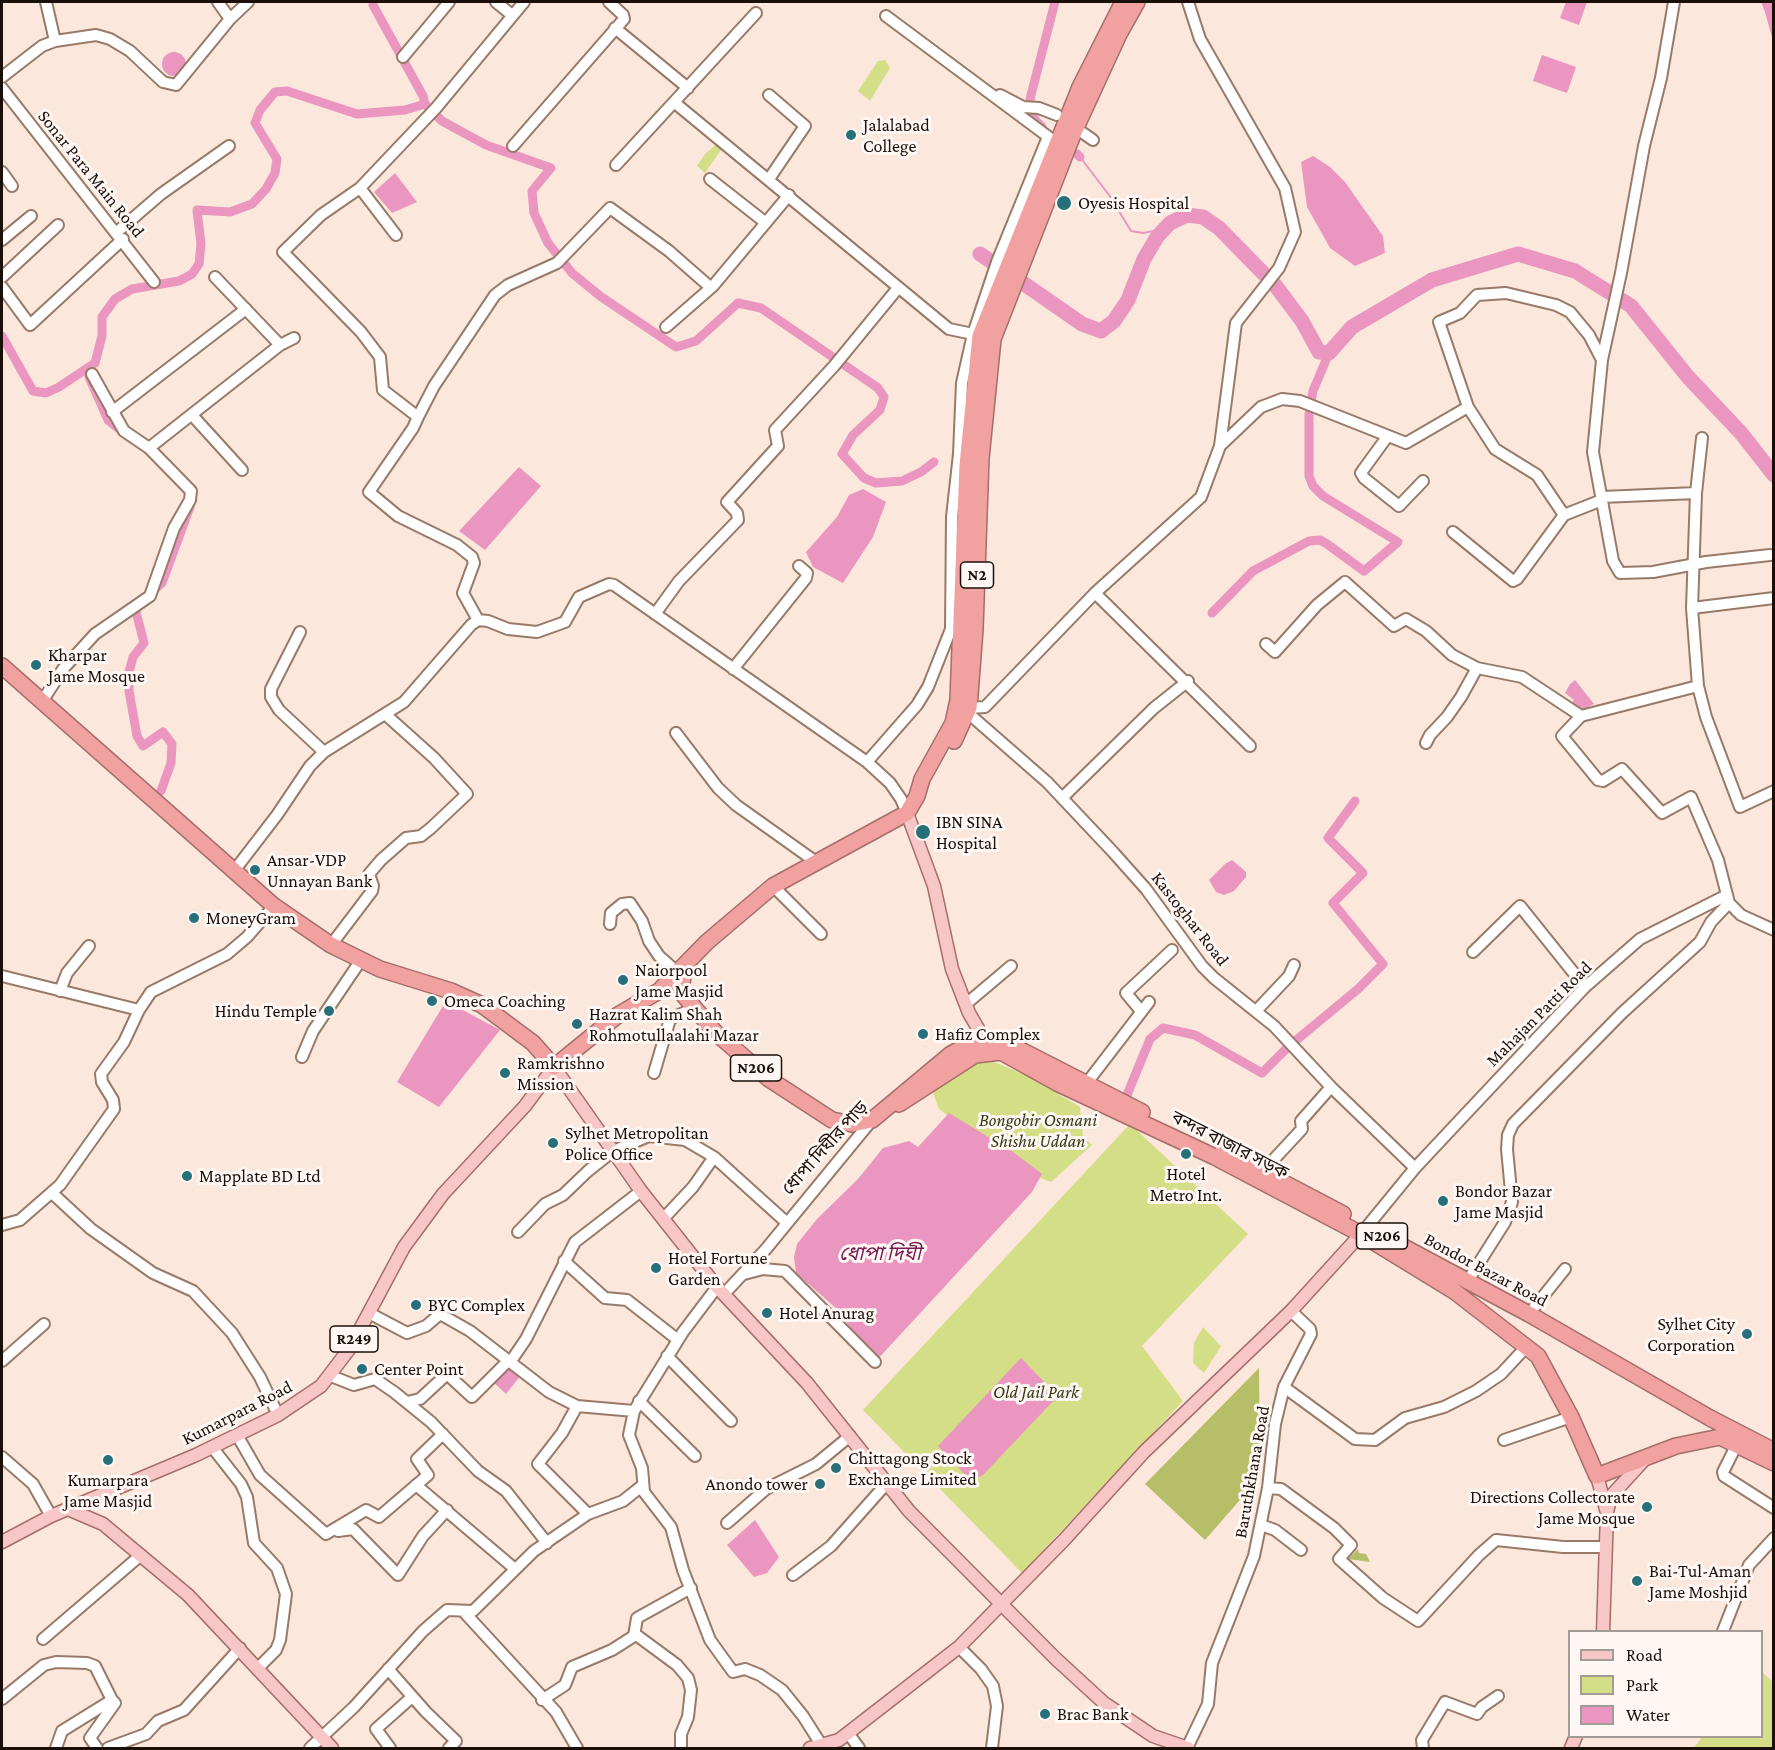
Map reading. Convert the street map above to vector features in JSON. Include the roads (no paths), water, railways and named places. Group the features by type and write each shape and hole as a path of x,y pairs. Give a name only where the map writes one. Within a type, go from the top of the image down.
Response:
{"highway":[{"name":"N2","path":"917,796 922,779 952,723 958,700 967,465 982,336 1052,140 1123,2"},
{"name":"N2","path":"907,813 928,783 969,711 975,629 981,458 982,336 1119,34 1137,2"},
{"path":"2,666 274,906 332,945 361,960 380,969 451,991 482,1005 533,1043 554,1067 618,1015 659,991 708,942 772,886 907,813"},
{"path":"659,991 681,992 681,970"},
{"name":"N206","path":"681,992 715,1032 769,1079 814,1111 832,1120 852,1124 872,1120"},
{"name":"Bondor Bazar Road","path":"973,1045 1001,1040 1264,1170 1364,1231 1529,1314 1700,1412 1771,1445"},
{"name":"ধোপা দিঘীর পাড়","path":"872,1120 901,1093 973,1045"},
{"name":"বন্দর বাজার সড়ক","path":"973,1045 1001,1052 1085,1097 1215,1156 1364,1231 1454,1291 1538,1356 1571,1418 1597,1476"},
{"path":"1597,1476 1648,1455 1720,1437 1773,1463"}],"main road":[{"name":"বন্দর বাজার সড়ক","path":"907,813 934,886 952,969 974,1020 973,1045"},
{"path":"973,1045 974,1020"},
{"path":"554,1067 663,1219 721,1290 807,1383 932,1535 1055,1658 1104,1703 1153,1736 1188,1748"},
{"name":"Kumarpara Road","path":"2,1542 51,1516 212,1447 279,1415 321,1386 331,1376 369,1313 404,1247 443,1194 525,1106 554,1067"},
{"path":"816,1748 840,1740 959,1647 1003,1604 1144,1452 1291,1311 1364,1231"},
{"path":"1603,1630 1607,1513 1611,1496 1648,1455"},
{"path":"1597,1476 1607,1513"},
{"path":"102,1494 96,1506 103,1524"},
{"path":"68,1509 103,1524 188,1595 332,1749"}],"street":[{"path":"46,2 55,41"},
{"path":"218,2 230,19"},
{"path":"2,77 42,46 55,41 96,35 110,39 130,51 163,82 176,85 230,19 248,2"},
{"path":"404,57 449,2"},
{"path":"496,2 512,15"},
{"path":"418,417 383,390 380,357 361,332 283,252 321,215 360,188 436,108 524,2"},
{"path":"513,146 624,17 609,2"},
{"path":"969,711 985,707 1095,593 1201,497 1220,446 1236,323 1279,268 1295,232 1285,188 1200,39 1188,2"},
{"path":"1674,2 1602,360 1593,433 1593,452 1613,561 1620,573 1653,572 1694,566 1706,561 1770,555"},
{"path":"616,165 756,13"},
{"path":"886,16 1052,140"},
{"path":"615,28 688,88"},
{"path":"944,61 954,63 984,87 1023,107 1039,108 1057,115"},
{"name":"Sonar Para Main Road","path":"2,88 154,282"},
{"path":"769,95 805,126 769,179"},
{"path":"675,103 949,329 982,336 962,382 959,454 952,518 951,629 928,687 917,705 867,762"},
{"path":"1083,133 1093,140"},
{"path":"2,286 30,325 161,194 229,146"},
{"path":"2,172 12,186"},
{"path":"710,179 766,223"},
{"path":"360,188 396,235"},
{"path":"666,327 710,287 789,195"},
{"path":"478,620 463,594 474,563 472,557 457,545 398,516 369,492 413,429 434,386 490,299 508,285 557,263 611,207 678,258 710,287"},
{"path":"2,240 32,216"},
{"path":"2,277 58,225"},
{"path":"215,277 280,345"},
{"path":"655,614 679,581 738,519 738,513 727,502 778,446 775,430 834,366 898,288"},
{"path":"1564,515 1536,474 1495,449 1468,407 1439,322 1460,313 1477,295 1506,293 1556,305 1570,312 1589,335 1602,360"},
{"path":"112,412 246,309"},
{"path":"149,447 280,345 294,338"},
{"path":"43,700 63,669 95,634 150,596 174,528 190,500 191,491 149,447 124,431 92,374"},
{"path":"1220,446 1261,407 1282,399 1300,401 1387,437 1410,443 1468,407"},
{"path":"192,415 242,470"},
{"path":"1387,437 1361,473 1364,478 1400,506 1423,482"},
{"path":"1702,438 1696,493 1692,608 1698,686 1706,717 1740,807 1773,791"},
{"path":"1453,532 1514,581 1564,515 1602,499 1696,493"},
{"path":"733,669 806,578 807,573 799,566"},
{"path":"1266,644 1275,652 1317,605 1345,582 1394,626 1406,619 1426,631 1452,655 1478,668 1522,677 1581,716"},
{"path":"478,620 488,621 508,629 537,633 565,622 579,597 609,584 614,585 867,762 890,783 907,813"},
{"path":"1095,593 1188,681 1250,746"},
{"path":"1692,608 1773,598"},
{"path":"234,871 310,766 324,752 404,702 478,620"},
{"path":"300,632 271,689 272,698 279,710 324,752"},
{"path":"1426,743 1461,696 1478,668"},
{"path":"1062,798 1154,708 1188,681"},
{"path":"1698,686 1581,716 1562,736 1598,780 1603,782 1622,770 1662,813 1691,797 1718,860 1728,899 1741,915 1773,930"},
{"name":"Kastoghar Road","path":"969,711 1062,798 1146,889 1202,966 1256,1011 1415,1168"},
{"path":"332,945 372,891 374,886 369,874 381,860 406,838 421,836 467,794 434,758 385,714"},
{"path":"676,733 718,788 736,805 816,862"},
{"path":"772,886 821,934"},
{"path":"1467,1282 1505,1222 1512,1202 1507,1149 1508,1135 1513,1124 1622,1013 1700,942 1728,899"},
{"name":"Mahajan Patti Road","path":"1364,1231 1415,1168 1585,987 1640,939 1728,899"},
{"path":"610,924 610,913 622,904 630,903 642,921 649,941 659,956 681,970"},
{"path":"2,1225 20,1220 60,1185 114,1108 113,1101 102,1082 101,1074 124,1042 139,1010 152,992 226,954 247,937 274,906"},
{"path":"1473,952 1521,906 1585,987"},
{"path":"60,991 67,973 89,946"},
{"path":"1140,1011 1126,993 1172,950"},
{"path":"302,1057 313,1030 361,960"},
{"path":"1256,1011 1289,976 1294,965"},
{"path":"966,1004 1011,966"},
{"path":"2,976 139,1010"},
{"path":"1086,1084 1149,1002"},
{"path":"654,1073 670,1019 694,1008"},
{"path":"1264,1170 1302,1129 1301,1121 1331,1087"},
{"name":"ধোপা দিঘীর পাড়","path":"637,1406 678,1340 721,1290 743,1274 872,1120"},
{"path":"518,1232 545,1204 563,1195 613,1151 648,1136 685,1140 714,1157 786,1222"},
{"path":"663,1219 693,1187 714,1157"},
{"path":"407,1402 420,1399 447,1374 472,1397 510,1360 526,1339 575,1242 641,1191"},
{"path":"52,1193 91,1229 153,1274 193,1292 232,1333 260,1377 279,1415"},
{"path":"564,1261 605,1298 627,1300 678,1340"},
{"path":"743,1274 763,1269 785,1271 875,1362"},
{"path":"1529,1314 1565,1269"},
{"name":"Baruthkhana Road","path":"1188,1748 1208,1704 1212,1663 1254,1556 1268,1488 1275,1424 1284,1387 1311,1334 1310,1329 1291,1311"},
{"path":"369,1313 407,1333 426,1326 440,1314 470,1331 549,1392 577,1406 637,1406 694,1456"},
{"path":"2,1361 44,1324"},
{"path":"1284,1387 1355,1440 1375,1440 1405,1418 1444,1407 1476,1391 1501,1374 1527,1346"},
{"path":"667,1356 731,1421"},
{"path":"331,1376 354,1385 375,1378 407,1402 444,1434 451,1446 478,1471 506,1491 547,1543"},
{"path":"577,1406 562,1433 538,1464 588,1514"},
{"path":"637,1406 629,1435 642,1468 644,1492 671,1527 700,1617 725,1663 733,1672 745,1669 760,1675 782,1690 803,1716 816,1748"},
{"path":"1503,1440 1571,1418"},
{"path":"237,1435 260,1475 326,1534 366,1510 379,1517 429,1474 417,1459 444,1434"},
{"path":"727,1523 766,1490 816,1464 850,1436"},
{"path":"1737,1444 1723,1472 1724,1476 1773,1508"},
{"path":"212,1447 241,1484 247,1497 254,1542 277,1568 286,1594 280,1640 276,1650 258,1668"},
{"path":"2,1457 33,1484 51,1516"},
{"path":"793,1575 831,1545 887,1483"},
{"path":"416,1485 515,1569"},
{"path":"310,1749 323,1739 423,1631 447,1610 473,1611 515,1569 547,1543 588,1514 623,1501 643,1485"},
{"path":"1268,1488 1281,1489 1334,1528 1351,1545 1339,1559 1383,1598 1418,1621 1479,1555 1496,1540 1563,1547 1605,1547"},
{"path":"334,1531 353,1529 398,1575 423,1536 447,1510"},
{"path":"1261,1525 1275,1530 1301,1550"},
{"path":"1724,1630 1749,1565 1773,1538"},
{"path":"43,1640 141,1555"},
{"path":"636,1634 637,1618 691,1588"},
{"path":"464,1612 567,1728 577,1749"},
{"path":"542,1700 565,1685 572,1667 612,1650 636,1634"},
{"path":"636,1634 677,1665 688,1678 691,1690 688,1717 681,1734 681,1749"},
{"path":"959,1647 981,1669 993,1686 997,1706 992,1749"},
{"path":"108,1749 146,1734 158,1721 184,1710 240,1648"},
{"path":"2,1699 44,1665 56,1662 87,1663 94,1666 115,1703 90,1738 97,1749"},
{"path":"388,1669 456,1741 449,1749"},
{"path":"1423,1749 1422,1740 1445,1702 1477,1714 1482,1707 1498,1696"},
{"path":"390,1749 376,1728 412,1697"},
{"path":"56,1749 62,1731 112,1700"},
{"path":"848,1733 859,1749"}],"water":[{"path":"1566,2 1587,2 1579,25 1560,18"},
{"path":"1761,2 1773,2 1773,41 1765,12"},
{"path":"174,52 182,56 186,64 182,72 174,76 166,72 162,64 166,56"},
{"path":"1542,55 1576,67 1567,93 1533,81"},
{"path":"1313,156 1330,167 1345,182 1383,236 1385,253 1355,266 1330,248 1307,207 1301,162"},
{"path":"395,173 417,202 392,213 374,192"},
{"path":"519,467 541,486 485,550 459,531"},
{"path":"863,489 886,502 873,537 843,583 813,567 806,552 837,517 849,495"},
{"path":"1575,680 1594,704 1579,712 1571,704 1574,700 1565,693"},
{"path":"1232,860 1246,872 1246,877 1234,891 1224,895 1216,892 1209,880"},
{"path":"446,1001 500,1030 439,1107 397,1082"},
{"name":"ধোপা দিঘী","path":"949,1113 1013,1152 1042,1174 1032,1192 875,1362 837,1309 796,1273 794,1257 797,1244 817,1219 858,1179 883,1148 909,1141 918,1147"},
{"path":"1021,1358 1058,1396 982,1476 969,1479 938,1446"},
{"path":"508,1365 521,1375 506,1394 492,1381"},
{"path":"755,1520 779,1557 767,1573 754,1577 727,1545"}],"waterway":[{"path":"1042,127 1035,120 1030,99 1055,2"},
{"path":"373,5 423,96 425,104 442,121 486,145 551,168 532,191 534,213 548,243 572,273 600,296 676,347 696,341 738,303 761,308 878,388 884,397 880,410 853,435 842,454 864,478 876,483 902,481 921,472 934,462"},
{"path":"2,336 33,391 46,393 95,363 102,336 102,317 115,299 132,289 179,281 192,274 199,264 201,244 197,210 230,212 252,204 266,189 275,173 277,159 255,123 260,110 275,92 287,91 357,114 405,110 425,104"},
{"path":"1077,154 1080,157"},
{"path":"1080,157 1109,195 1131,231 1143,233 1164,229"},
{"path":"1023,283 1082,324 1101,331 1114,321 1128,300 1144,259 1157,237 1170,223 1187,215 1203,217 1219,228 1263,273"},
{"path":"980,254 992,262"},
{"path":"1275,285 1302,321 1319,352 1329,353 1352,327 1432,280 1518,254 1575,271 1631,306 1688,377 1741,433 1774,475"},
{"path":"1212,613 1253,571 1309,541 1320,540 1364,571 1398,542 1323,496 1313,486 1309,476 1309,415 1313,391 1329,353"},
{"path":"89,377 108,420 124,433"},
{"path":"152,592 162,583 190,507"},
{"path":"140,603 135,608 144,643 133,657 129,672 129,691 137,736 143,746 163,732 172,744 171,763 161,791"},
{"path":"1127,1095 1150,1039 1163,1028 1195,1035 1262,1073 1288,1047 1358,989 1383,964 1333,903 1363,873 1328,838 1355,801"}],"place":[{"name":"Jalalabad College","path":"851,135"},
{"name":"Oyesis Hospital","path":"1064,203"},
{"name":"Kharpar Jame Mosque","path":"36,665"},
{"name":"IBN SINA Hospital","path":"923,832"},
{"name":"Ansar-VDP Unnayan Bank","path":"255,870"},
{"name":"MoneyGram","path":"194,918"},
{"name":"Naiorpool Jame Masjid","path":"623,980"},
{"name":"Omeca Coaching","path":"432,1001"},
{"name":"Hindu Temple","path":"329,1011"},
{"name":"Hazrat Kalim Shah Rohmotullaalahi Mazar","path":"577,1024"},
{"name":"Hafiz Complex","path":"923,1034"},
{"name":"Ramkrishno Mission","path":"505,1073"},
{"name":"Sylhet Metropolitan Police Office","path":"553,1143"},
{"name":"Hotel Metro Int.","path":"1186,1154"},
{"name":"Mapplate BD Ltd","path":"187,1176"},
{"name":"Bondor Bazar Jame Masjid","path":"1443,1201"},
{"name":"Hotel Fortune Garden","path":"656,1268"},
{"name":"BYC Complex","path":"416,1305"},
{"name":"Hotel Anurag","path":"767,1313"},
{"name":"Sylhet City Corporation","path":"1747,1334"},
{"name":"Center Point","path":"362,1369"},
{"name":"Kumarpara Jame Masjid","path":"108,1460"},
{"name":"Chittagong Stock Exchange Limited","path":"836,1468"},
{"name":"Anondo tower","path":"820,1484"},
{"name":"Directions Collectorate Jame Mosque","path":"1647,1507"},
{"name":"Bai-Tul-Aman Jame Moshjid","path":"1637,1581"},
{"name":"Brac Bank","path":"1045,1714"}],"park label":[{"name":"Bongobir Osmani Shishu Uddan","path":"1038,1130"},
{"name":"Old Jail Park","path":"1036,1392"}]}
